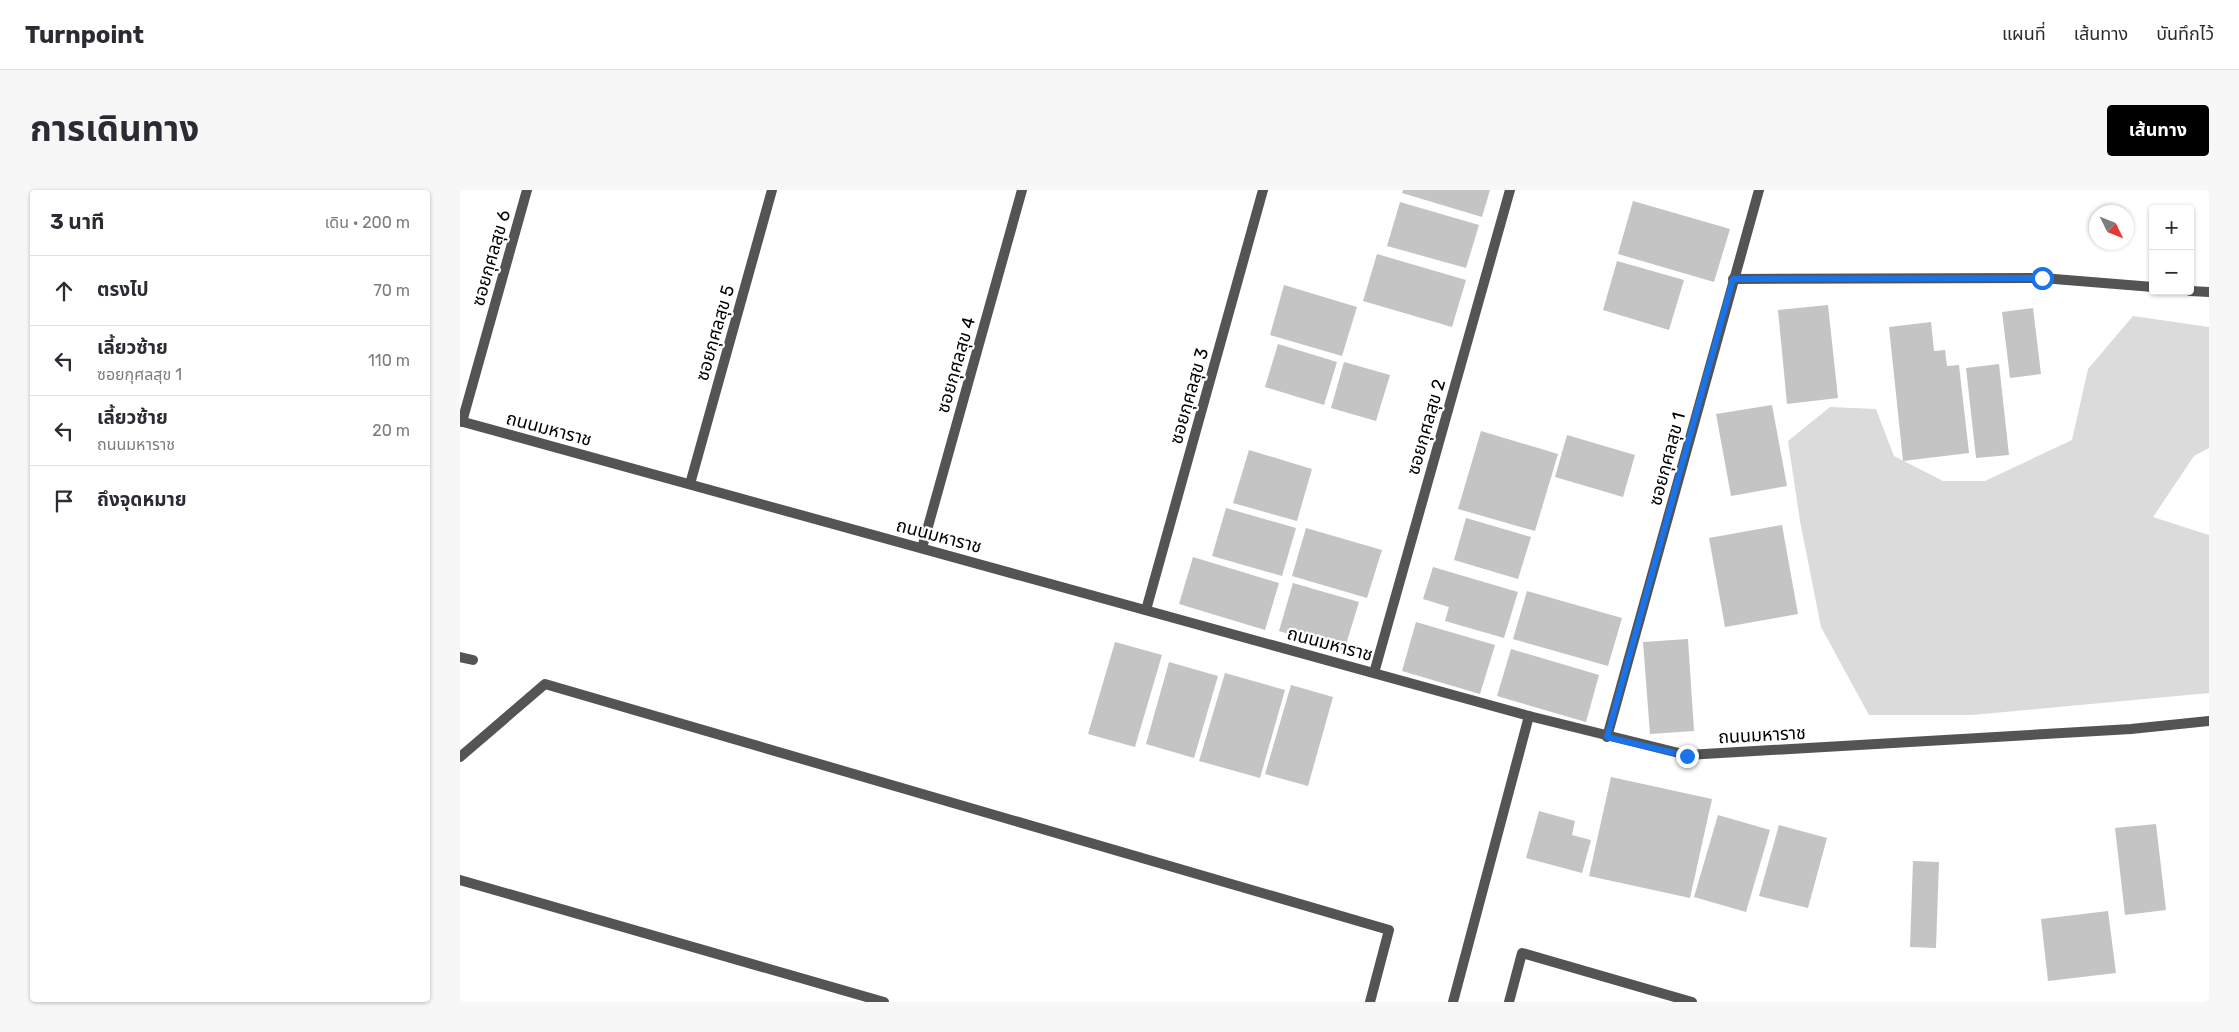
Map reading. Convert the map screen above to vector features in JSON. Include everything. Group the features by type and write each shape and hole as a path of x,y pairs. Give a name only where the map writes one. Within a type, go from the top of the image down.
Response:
{"street":[{"name":"ซอยกุศลสุข 6","path":"461,422 527,190"},
{"name":"ซอยกุศลสุข 5","path":"690,484 772,190"},
{"name":"ซอยกุศลสุข 4","path":"922,548 1022,190"},
{"name":"ซอยกุศลสุข 3","path":"1146,610 1263,190"},
{"name":"ซอยกุศลสุข 2","path":"1374,673 1510,190"},
{"name":"ซอยกุศลสุข 1","path":"1607,737 1759,190"},
{"path":"1733,279 2042,278 2149,287"},
{"path":"2194,291 2209,292"},
{"name":"ถนนมหาราช","path":"461,422 1529,716 1687,756 2130,729 2209,721"},
{"path":"460,657 472,660"},
{"path":"460,757 545,684 1389,930 1370,1002"},
{"path":"1452,1002 1529,716"},
{"path":"460,880 884,1002"},
{"path":"1508,1002 1522,953 1692,1002"}],"shaded area":[{"path":"2133,316 2209,327 2209,448 2194,456 2153,517 2209,535 2209,693 1972,715 1869,715 1821,627 1800,521 1788,441 1830,407 1876,409 1894,456 1943,481 1985,481 2072,440 2088,369"}],"building":[{"path":"1403,190 1490,190 1482,217 1402,193"},
{"path":"1633,201 1730,229 1714,282 1618,254"},
{"path":"1400,202 1479,225 1466,268 1387,246"},
{"path":"1377,254 1466,280 1452,327 1363,301"},
{"path":"1617,261 1684,280 1669,330 1603,310"},
{"path":"1284,285 1357,307 1342,356 1270,335"},
{"path":"1828,305 1838,398 1787,404 1778,310"},
{"path":"2033,308 2041,374 2010,378 2002,312"},
{"path":"1931,322 1934,351 1945,350 1947,366 1959,365 1969,453 1903,461 1889,327"},
{"path":"1278,344 1337,362 1324,405 1265,387"},
{"path":"1344,362 1390,375 1376,421 1331,408"},
{"path":"1999,364 2009,455 1976,458 1966,368"},
{"path":"1772,405 1787,486 1731,496 1716,414"},
{"path":"1481,431 1558,454 1535,531 1458,509"},
{"path":"1567,435 1635,455 1623,497 1555,477"},
{"path":"1249,450 1312,469 1297,521 1233,503"},
{"path":"1226,508 1296,528 1282,576 1212,556"},
{"path":"1466,518 1531,537 1518,579 1454,560"},
{"path":"1782,525 1798,614 1725,627 1709,538"},
{"path":"1306,528 1382,550 1367,598 1292,576"},
{"path":"1193,557 1279,583 1265,630 1179,604"},
{"path":"1433,567 1518,592 1504,638 1445,621 1449,607 1423,599"},
{"path":"1293,583 1359,602 1344,651 1279,631"},
{"path":"1527,591 1622,618 1608,666 1513,639"},
{"path":"1416,622 1495,645 1480,694 1402,671"},
{"path":"1688,639 1694,731 1650,734 1643,642"},
{"path":"1115,642 1162,655 1135,747 1088,734"},
{"path":"1511,649 1599,675 1586,722 1497,696"},
{"path":"1169,662 1218,676 1194,758 1146,744"},
{"path":"1225,673 1285,690 1260,778 1199,761"},
{"path":"1291,685 1333,697 1308,786 1265,774"},
{"path":"1611,777 1712,799 1690,898 1589,876"},
{"path":"1539,811 1575,821 1572,835 1591,840 1582,873 1526,858"},
{"path":"1718,815 1770,830 1746,912 1694,897"},
{"path":"2156,824 2166,910 2125,915 2115,828"},
{"path":"1779,825 1827,838 1808,908 1759,896"},
{"path":"1913,861 1939,862 1936,948 1910,947"},
{"path":"2108,911 2116,973 2048,981 2041,919"}],"route":[{"path":"1687,756 1607,737 1733,279 2042,278"}]}
